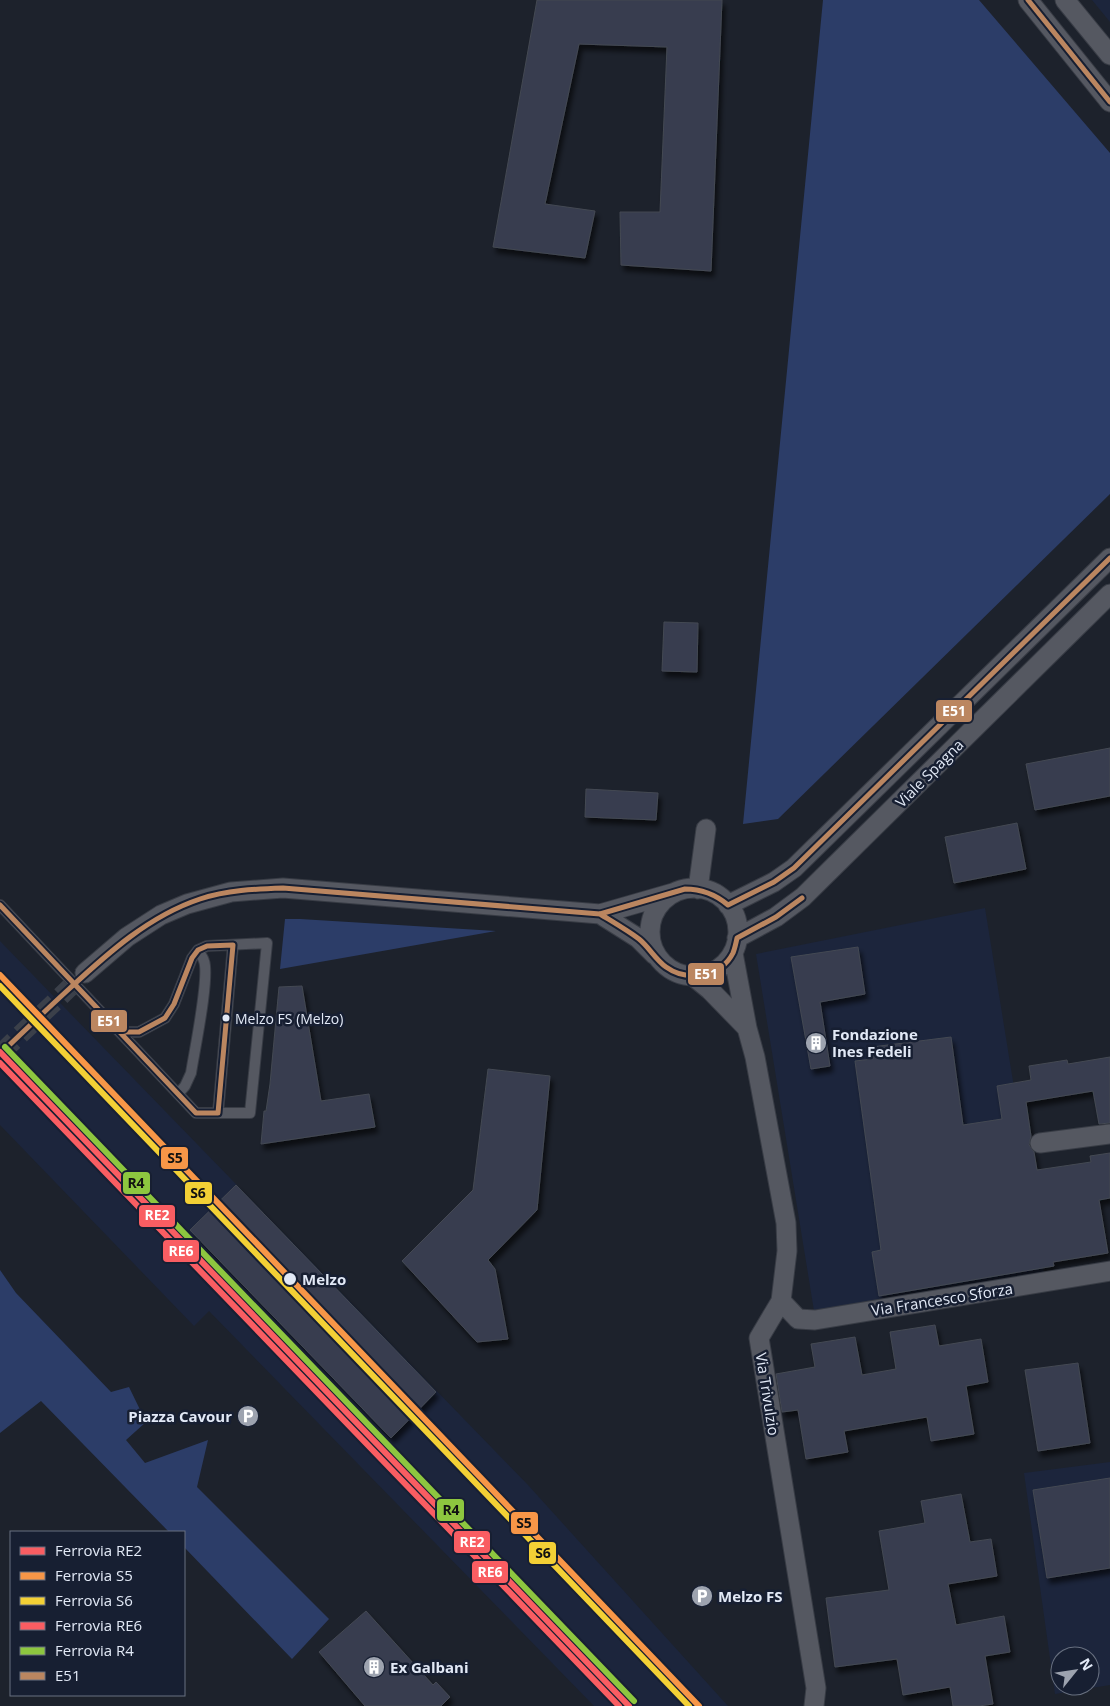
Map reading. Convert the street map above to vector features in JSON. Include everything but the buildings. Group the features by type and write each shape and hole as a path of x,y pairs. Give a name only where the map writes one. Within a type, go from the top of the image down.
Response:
{"street":[{"path":"1028,0 1110,102"},
{"path":"1065,0 1110,56"},
{"name":"Viale Spagna","path":"728,905 767,886 794,868 1110,558"},
{"name":"Viale Spagna","path":"735,945 803,897 1110,594"},
{"path":"698,889 706,829"},
{"path":"85,974 111,949 134,932 169,911 222,893 249,889 284,888 600,914 686,889 698,889 715,894 728,905 736,920 735,945 723,965 710,974 694,977 679,974 666,967 638,938 600,914"},
{"path":"657,956 650,939 651,921 659,905 673,893"},
{"name":"Via Trivulzio","path":"735,945 746,1028 755,1056 786,1223 787,1251 781,1301 759,1338 816,1688 814,1706"},
{"name":"Via Trivulzio","path":"694,977 710,990 746,1028"},
{"path":"1040,1144 1110,1134"},
{"name":"Via Francesco Sforza","path":"781,1301 798,1319 815,1320 1110,1271"}],"lane":[{"path":"0,905 196,1113 250,1113 267,943 207,946 198,950 192,958 174,1004 165,1018 139,1032 120,1032"},
{"path":"218,1113 233,945"},
{"path":"178,1094 185,1086 191,1073 198,1031 206,971 204,960 198,950"}],"shaded area":[{"path":"823,0 979,0 1110,153 1110,494 778,819 743,824"},
{"path":"1092,0 1110,0 1110,22"},
{"path":"985,908 1044,1273 815,1317 756,954"},
{"path":"285,919 300,919 496,931 280,969"},
{"path":"0,941 528,1485 728,1706 594,1706 209,1311 194,1326 0,1125"},
{"path":"0,1270 16,1293 111,1392 129,1387 146,1422 126,1440 145,1463 208,1440 197,1487 329,1619 292,1659 185,1548 185,1531 168,1531 41,1401 0,1433"},
{"path":"1110,1462 1110,1685 1100,1687 1100,1646 1050,1646 1050,1658 1024,1473"}],"tunnel":[{"path":"0,1054 85,973"}],"rail line":[{"name":"S5","path":"0,975 699,1706"},
{"name":"S6","path":"0,986 689,1706"},
{"name":"R4","path":"5,1047 634,1701"},
{"name":"RE2","path":"0,1052 629,1706"},
{"name":"RE6","path":"0,1063 619,1706"}],"transit line":[{"name":"E51","path":"1028,0 1110,102"},
{"name":"E51","path":"0,1054 84,975 146,925 181,906 220,894 283,888 600,914 685,889 708,893 728,905 774,882 794,868 1110,558"},
{"name":"E51","path":"600,914 639,939 666,967 674,972 684,975 703,975 712,972 728,961 733,953 737,938 776,917 802,898"},
{"name":"E51","path":"0,905 196,1113 218,1113 233,945 207,946 198,950 192,958 174,1004 165,1018 139,1032 120,1032"}],"place":[{"name":"Melzo FS (Melzo)","path":"226,1018"},
{"name":"Fondazione Ines Fedeli","path":"816,1043"},
{"name":"Melzo","path":"290,1279"},
{"name":"Piazza Cavour","path":"248,1416"},
{"name":"Melzo FS","path":"702,1596"},
{"name":"Ex Galbani","path":"374,1667"}]}
